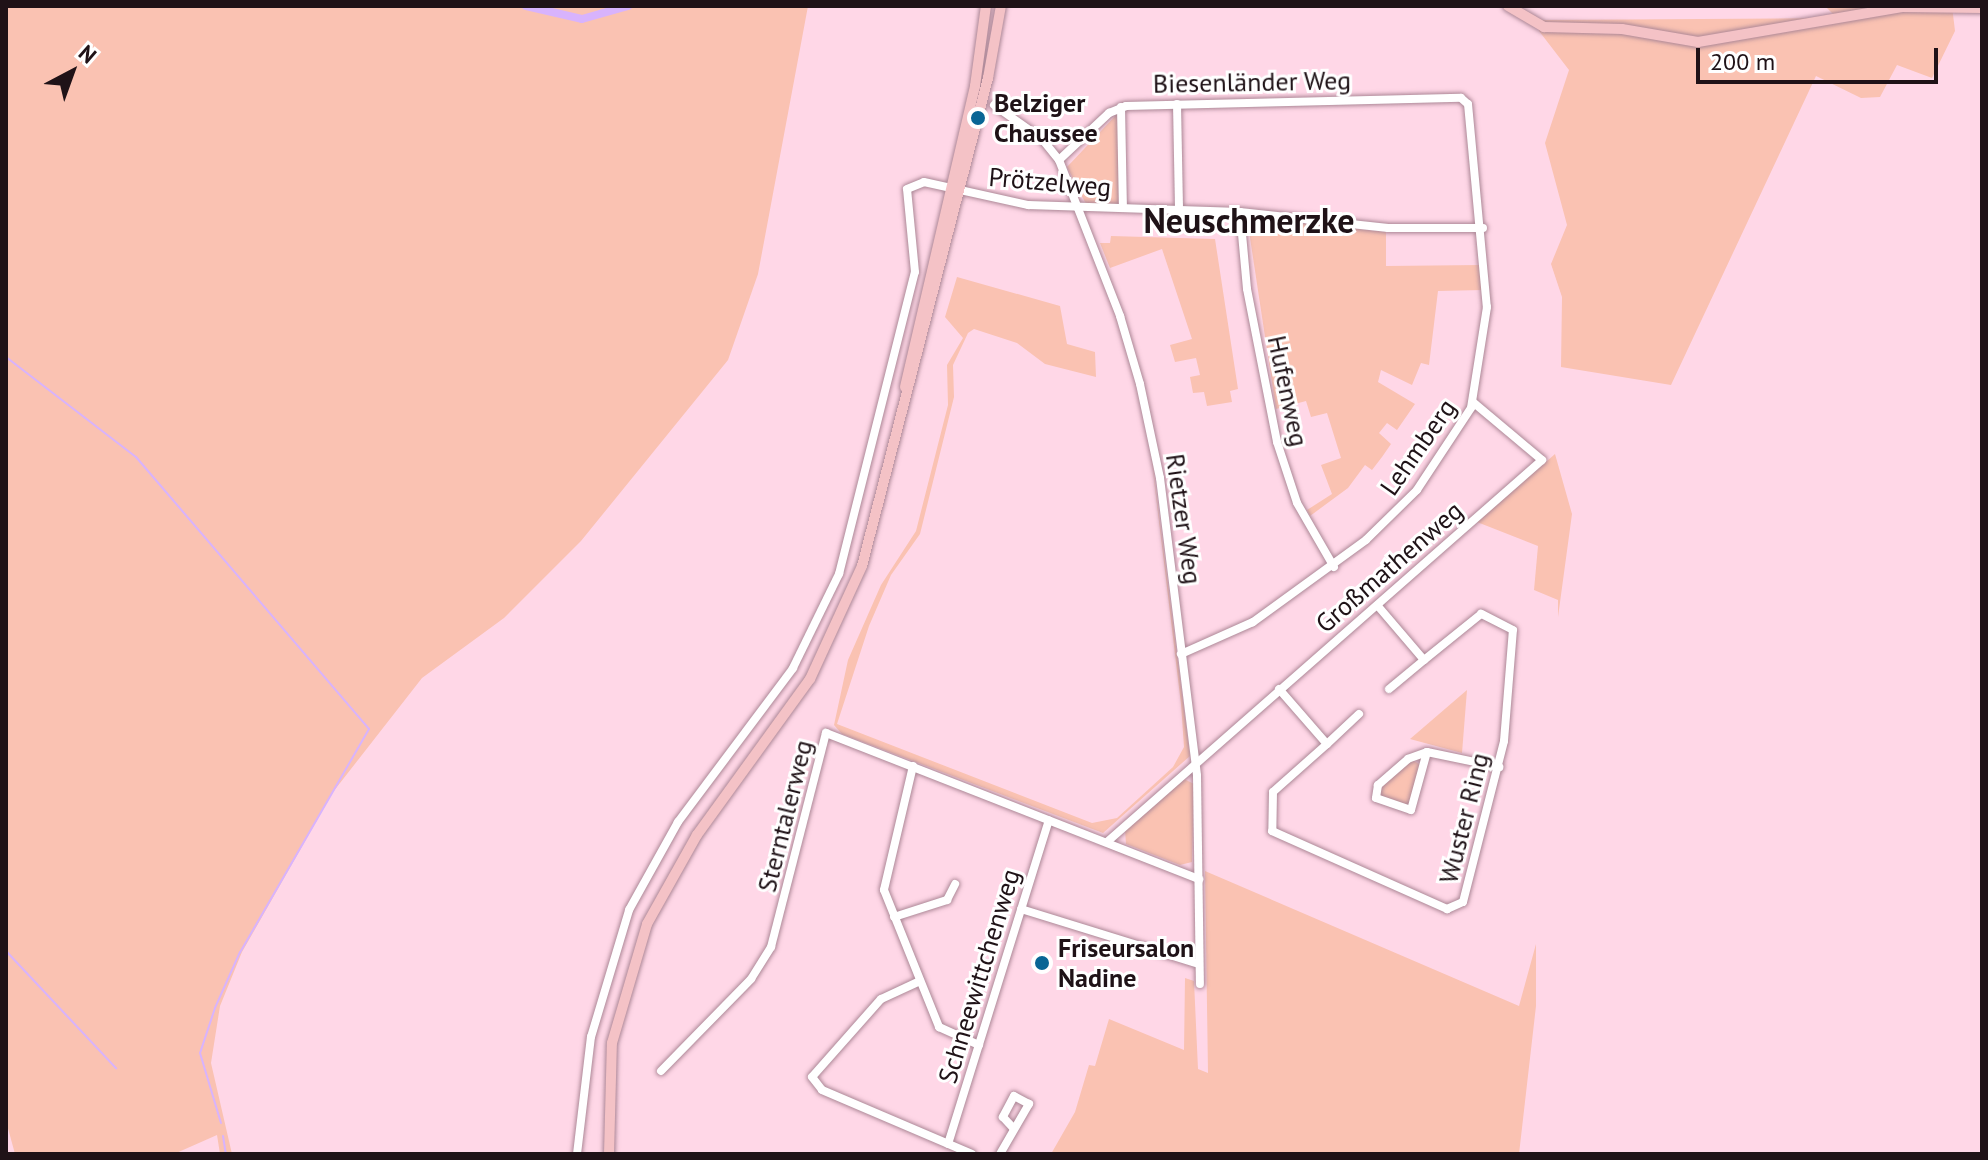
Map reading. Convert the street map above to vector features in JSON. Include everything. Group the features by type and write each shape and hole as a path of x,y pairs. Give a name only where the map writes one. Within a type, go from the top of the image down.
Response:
{"main road":[{"path":"954,190 975,86 986,6"},
{"path":"609,1154 612,1043 647,924 681,859 810,679 862,566 1001,6"},
{"path":"1508,6 1539,26 1622,29 1698,42 1902,7 1982,8"}],"street":[{"name":"Biesenländer Weg","path":"1059,160 1121,107 1466,100"},
{"name":"Lehmberg","path":"1181,654 1253,622 1334,567 1417,490 1473,402 1486,325 1483,228 1466,100"},
{"path":"1177,104 1179,210"},
{"name":"Rietzer Weg","path":"994,105 1042,139 1059,160 1120,316 1143,398 1160,478 1195,764 1200,984"},
{"path":"1121,107 1123,208"},
{"name":"Prötzelweg","path":"577,1154 591,1037 621,929 678,822 782,684 824,614 858,512 915,272 916,240 904,196 918,183 1007,202 1240,212 1369,227 1483,228"},
{"name":"Hufenweg","path":"1240,212 1249,302 1277,442 1297,503 1334,567"},
{"name":"Großmathenweg","path":"1195,764 1542,460 1473,402"},
{"path":"1377,605 1424,660"},
{"name":"Wuster Ring","path":"1359,714 1273,792 1272,831 1447,909 1469,891 1499,767 1512,627 1481,614 1389,689"},
{"path":"1279,689 1327,744"},
{"name":"Sterntalerweg","path":"661,1071 751,979 771,947 826,733 1199,879"},
{"path":"1427,752 1411,810 1376,798 1378,785 1408,759 1427,752 1499,767"},
{"path":"1107,842 1195,764"},
{"path":"913,766 883,886 941,1030 979,1045"},
{"name":"Schneewittchenweg","path":"948,1144 1049,820"},
{"path":"894,917 947,900 955,884"},
{"path":"1021,909 1199,964"},
{"path":"920,981 881,999 812,1077 822,1090 972,1154"},
{"path":"1000,1154 1014,1129"}],"shaded area":[{"path":"6,6 808,6 758,274 728,360 581,541 504,618 422,678 333,792 242,952 220,1006 211,1063 232,1154 220,1154 217,1135 174,1154 15,1154 6,1121"},
{"path":"1825,6 1952,6 1955,31 1932,78 1897,65 1880,97 1861,98 1816,76 1671,385 1561,367 1562,297 1551,264 1567,225 1545,143 1569,70 1539,31 1542,20 1837,18"},
{"path":"1118,113 1121,206 1086,204 1067,167"},
{"path":"1247,218 1386,232 1386,266 1481,265 1482,290 1438,291 1429,365 1421,363 1412,385 1381,370 1378,382 1415,404 1397,430 1387,423 1379,433 1391,444 1372,470 1365,465 1348,488 1310,516 1307,510 1332,494 1321,465 1341,458 1327,413 1311,417 1306,401 1276,409"},
{"path":"1111,236 1215,239 1238,389 1230,391 1232,402 1207,406 1204,392 1193,393 1190,377 1200,375 1196,358 1175,362 1170,345 1192,339 1162,249 1110,268 1100,243 1110,243"},
{"path":"957,277 1060,306 1067,344 1095,352 1096,377 1045,364 1017,343 974,329 968,333 953,365 954,397 920,534 891,575 869,626 837,724 1092,823 1117,818 1173,767 1184,747 1181,704 1149,438 1190,756 1103,833 842,734 834,725 848,660 881,585 916,531 948,405 947,365 963,338 945,317"},
{"path":"1555,454 1572,514 1558,617 1558,600 1534,590 1538,546 1477,522"},
{"path":"1467,690 1462,753 1410,739"},
{"path":"1412,760 1421,765 1409,807 1380,798 1379,788"},
{"path":"1184,779 1194,784 1192,862 1180,865 1126,844 1125,830"},
{"path":"1205,871 1519,1006 1536,944 1536,1006 1519,1154 1051,1154 1075,1112 1089,1065 1095,1066 1109,1019 1184,1050 1185,978 1194,981 1198,1069 1208,1073"}],"waterway":[{"path":"526,6 582,19 628,6"},
{"path":"6,357 136,457 369,729 240,952 215,1008 200,1053 221,1123"},
{"path":"6,951 116,1068"},
{"path":"223,1136 226,1154"}],"place":[{"name":"Belziger Chaussee","path":"978,118"},
{"name":"Friseursalon Nadine","path":"1042,963"}],"district":[{"name":"Neuschmerzke","path":"1249,221"}]}
